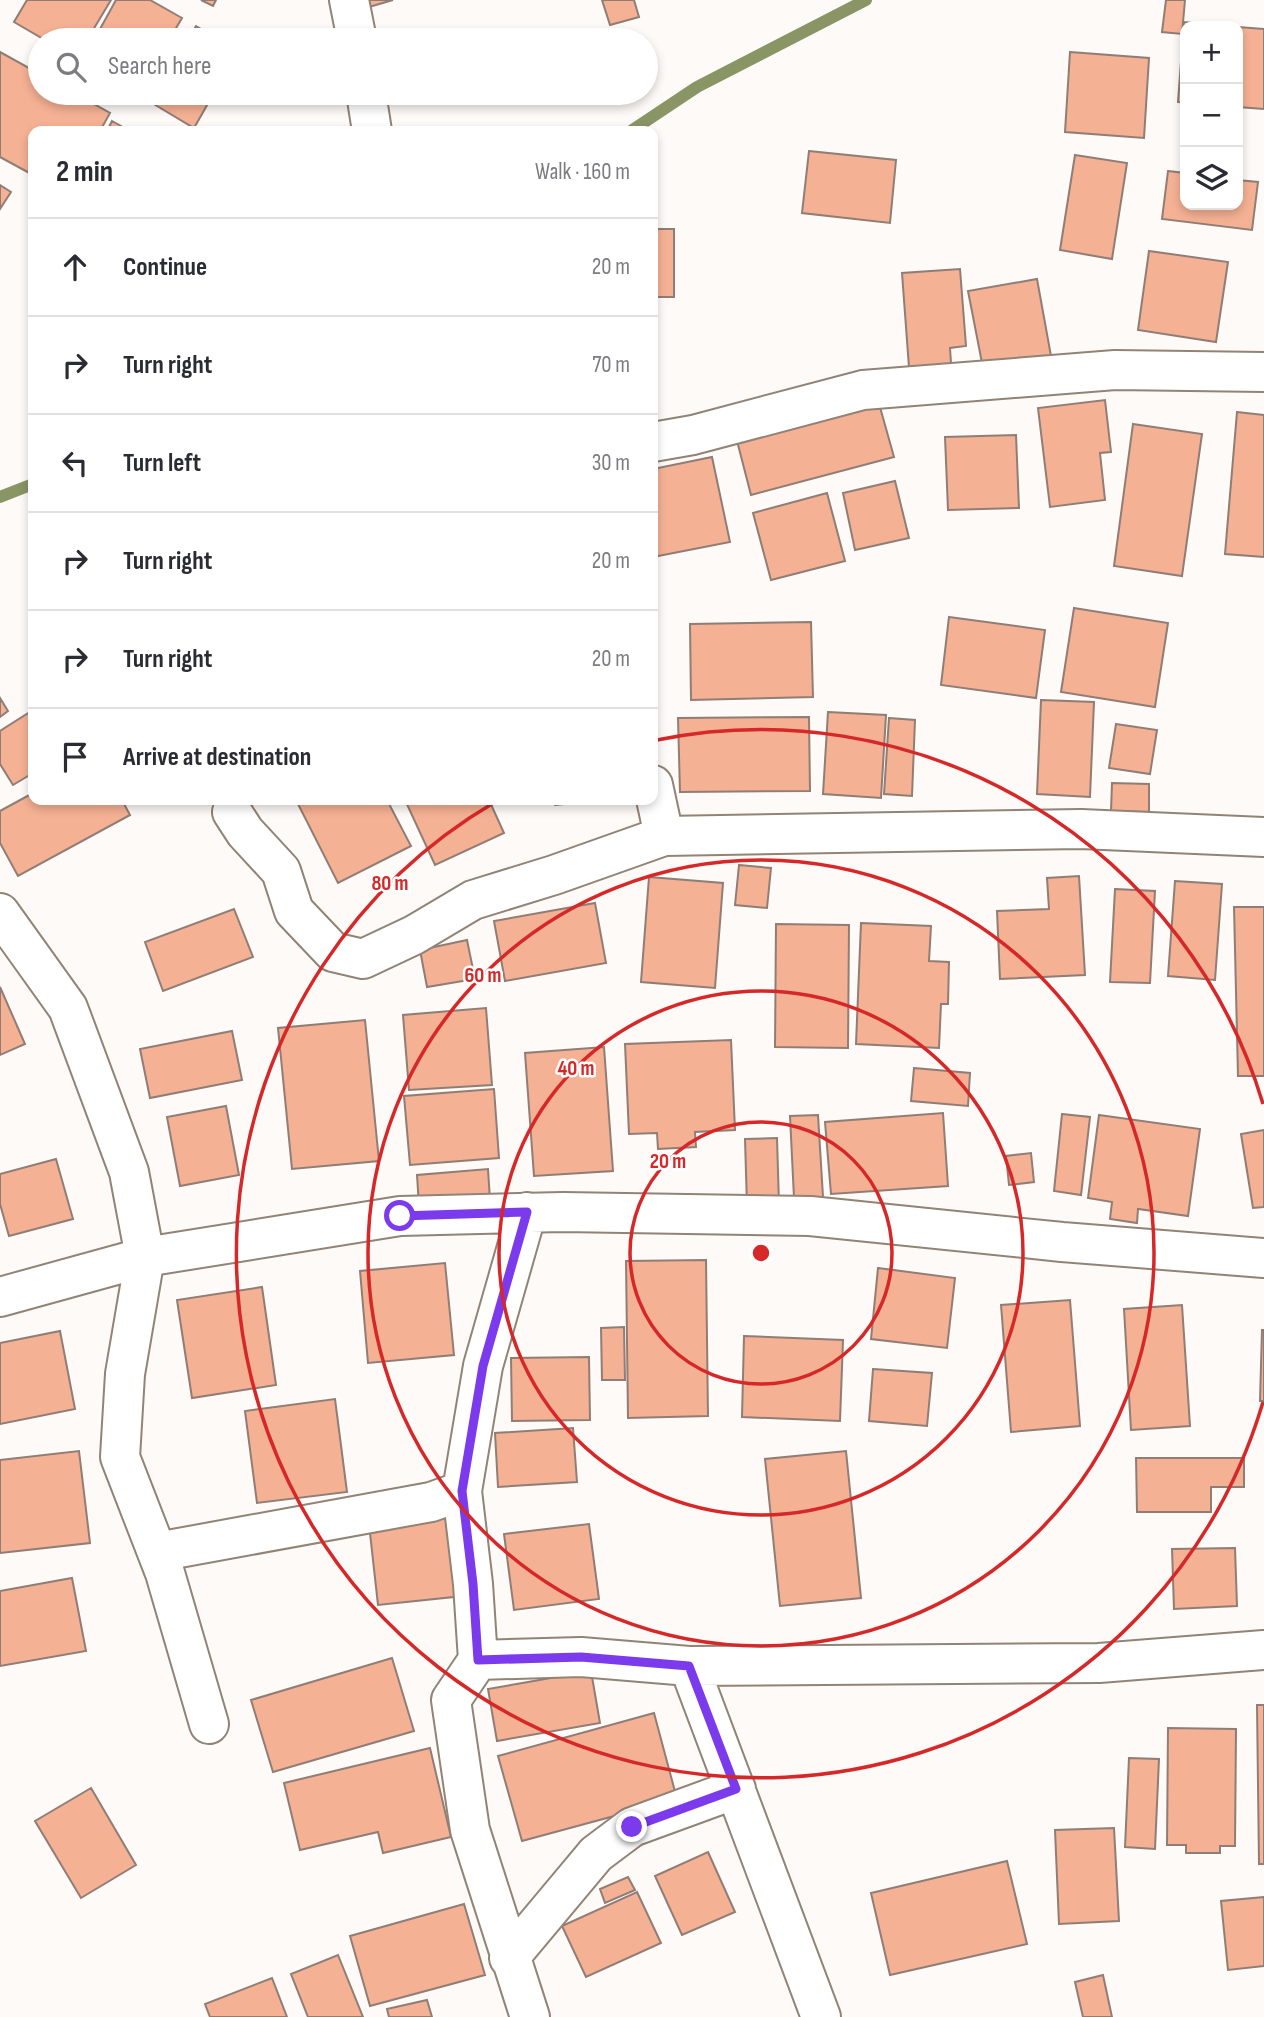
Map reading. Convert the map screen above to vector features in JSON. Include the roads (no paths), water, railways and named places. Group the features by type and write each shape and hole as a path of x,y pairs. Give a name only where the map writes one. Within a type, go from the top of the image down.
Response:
{"street":[{"path":"348,0 354,28"},
{"path":"368,105 371,126"},
{"path":"658,441 693,435 863,390 1115,370 1264,372"},
{"path":"657,805 664,836"},
{"path":"232,812 245,832 281,871 294,911 333,952 363,959 414,935 473,900 664,836 1081,829 1264,837"},
{"path":"0,913 68,1008 129,1172 145,1257 125,1374 120,1457 157,1552 209,1724"},
{"path":"527,1212 483,1366 462,1491 473,1584 478,1660 451,1700 470,1830 530,2017"},
{"path":"0,1297 145,1257 400,1216 527,1212 810,1216 1062,1242 1264,1258"},
{"path":"157,1552 431,1503 462,1491"},
{"path":"478,1660 581,1657 689,1666 1100,1662 1264,1650"},
{"path":"689,1666 821,2017"},
{"path":"509,1958 596,1854 614,1840 632,1827 736,1789"}],"waterway":[{"path":"638,126 697,87 866,0"},
{"path":"0,497 28,486"}]}
